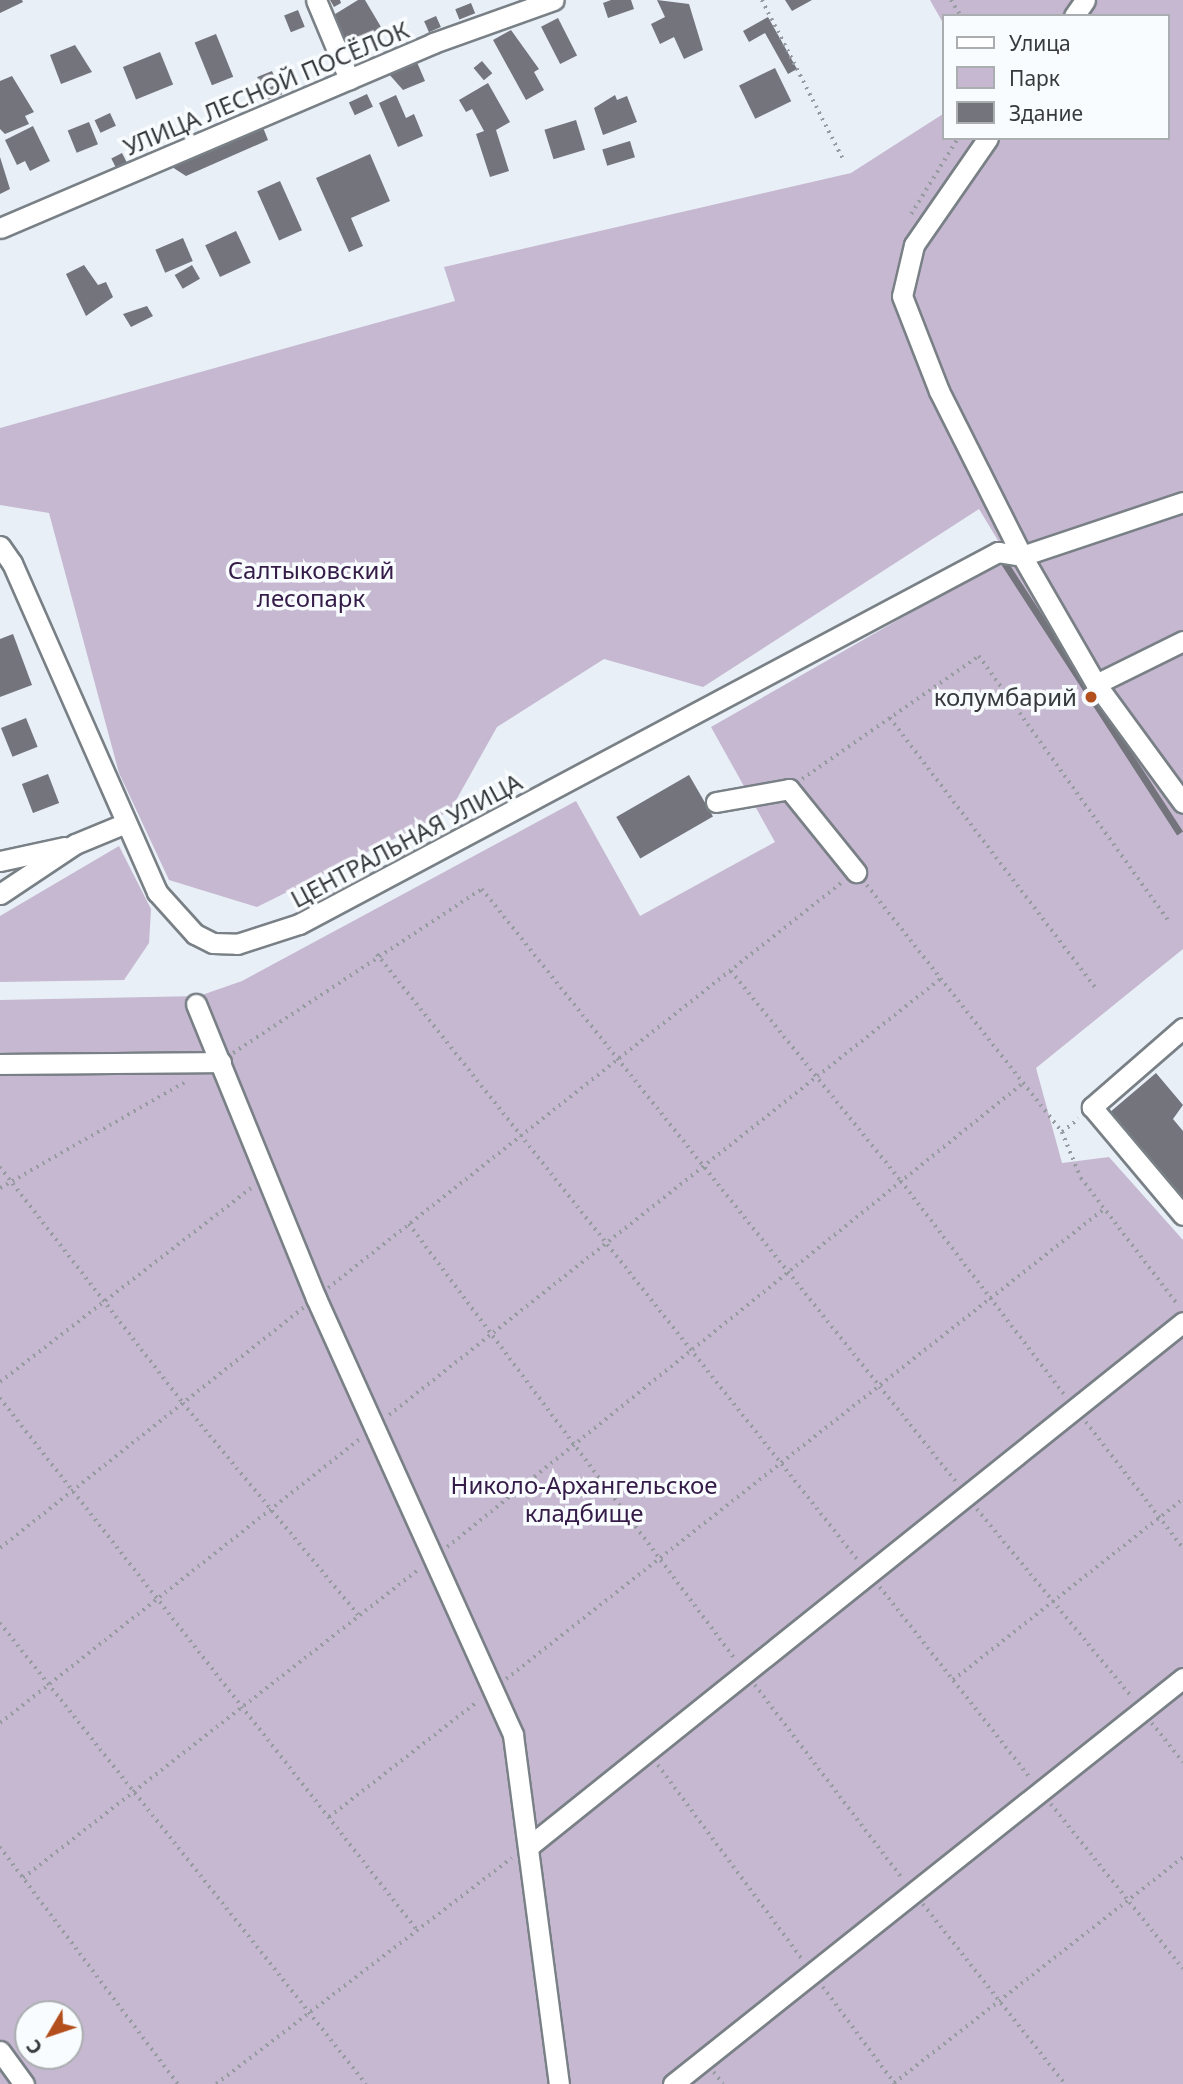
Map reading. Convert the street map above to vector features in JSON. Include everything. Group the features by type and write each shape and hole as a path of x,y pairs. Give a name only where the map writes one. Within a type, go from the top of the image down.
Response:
{"street":[{"path":"316,0 349,79"},
{"name":"УЛИЦА ЛЕСНОЙ ПОСЁЛОК","path":"0,228 349,79 554,0"},
{"path":"987,140 914,244 902,296 939,391 1021,556 1096,684 1183,803"},
{"name":"ЦЕНТРАЛЬНАЯ УЛИЦА","path":"0,546 12,563 156,892 195,934 213,943 237,944 267,938 706,710 998,552 1021,556 1183,502"},
{"path":"1096,684 1183,641"},
{"path":"716,802 789,789 856,872"},
{"path":"0,861 75,844 126,823"},
{"path":"0,894 75,844"},
{"path":"196,1004 316,1298 513,1735 559,2084"},
{"path":"1183,1028 1092,1107 1183,1215"},
{"path":"0,1064 220,1062"},
{"path":"527,1847 1183,1322"},
{"path":"673,2084 1183,1678"},
{"path":"0,2051 24,2084"}],"path":[{"path":"762,0 844,161"},
{"path":"907,221 957,140"},
{"path":"789,789 979,656 1168,920"},
{"path":"890,718 1095,986"},
{"path":"0,1548 856,872 1062,1132 1080,1178 1183,1310"},
{"path":"0,1188 220,1062 377,954 482,889 1183,1762"},
{"path":"377,954 1183,1969"},
{"path":"730,971 901,1181 1183,1548"},
{"path":"0,1723 940,979"},
{"path":"23,1878 435,1557 1023,1083"},
{"path":"1062,1132 1092,1107"},
{"path":"0,1167 183,1403 359,1616"},
{"path":"0,1382 267,1176"},
{"path":"329,1817 1104,1209"},
{"path":"409,1224 658,1559 1065,2084"},
{"path":"0,1398 418,1930"},
{"path":"953,1680 1183,1499"},
{"path":"0,1623 366,2084"},
{"path":"647,1751 894,2084 1183,1857"},
{"path":"0,1847 178,2084"},
{"path":"216,2084 527,1847"}],"green space":[{"name":"Николо-Архангельское кладбище","path":"930,0 1183,0 1183,949 1036,1068 1062,1163 1109,1157 1183,1240 1183,2084 0,2084 0,1000 199,996 242,981 576,801 640,916 775,842 711,727 1008,557 979,509 703,687 604,659 497,727 450,811 257,907 169,880 119,773 49,513 0,505 0,428 455,301 444,267 851,173 942,115 942,140 1169,140 1169,14 942,14 942,21"},
{"path":"119,846 151,909 149,943 124,980 0,982 0,916"}],"building":[{"path":"0,0 22,0 23,2 0,13"},
{"path":"330,0 340,0 341,3 334,7"},
{"path":"358,0 365,0 381,27 347,51 332,16"},
{"path":"611,0 631,0 634,9 608,18 603,3"},
{"path":"657,0 689,4 703,50 684,59 674,37 660,44 651,24 665,17"},
{"path":"785,0 812,0 792,11"},
{"path":"471,3 475,13 459,20 455,9"},
{"path":"298,10 305,27 291,32 284,16"},
{"path":"436,16 441,27 429,32 424,21"},
{"path":"768,17 797,69 788,74 765,33 749,42 743,31"},
{"path":"558,18 577,55 560,64 541,27"},
{"path":"511,30 539,69 534,72 544,90 526,100 493,40"},
{"path":"216,34 233,77 212,85 195,43"},
{"path":"75,45 92,72 61,84 50,55"},
{"path":"160,52 173,84 136,99 123,67"},
{"path":"416,60 425,81 403,90 388,73"},
{"path":"482,61 492,73 484,80 474,68"},
{"path":"775,68 791,101 755,119 739,86"},
{"path":"272,71 276,81 261,87 257,77"},
{"path":"12,76 34,112 25,116 29,124 5,134 0,129 0,81"},
{"path":"488,83 510,122 496,130 509,171 490,177 476,134 484,131 472,109 466,112 459,100"},
{"path":"278,84 282,94 266,101 262,90"},
{"path":"367,94 373,107 355,115 349,102"},
{"path":"396,95 406,118 414,114 423,136 398,147 379,103"},
{"path":"615,95 617,100 627,96 637,122 603,135 594,108"},
{"path":"110,113 116,126 101,133 95,120"},
{"path":"576,120 585,150 554,159 544,130"},
{"path":"89,122 98,144 77,153 68,131"},
{"path":"262,125 268,140 186,176 169,165"},
{"path":"33,126 50,161 30,171 25,161 17,165 5,140"},
{"path":"630,141 635,157 607,166 602,149"},
{"path":"122,153 127,163 116,168 111,158"},
{"path":"370,154 390,201 351,218 363,246 349,252 316,178"},
{"path":"0,157 10,189 0,194"},
{"path":"280,181 302,230 279,240 257,191"},
{"path":"236,231 251,263 220,277 205,245"},
{"path":"183,238 193,261 165,273 155,250"},
{"path":"84,265 98,285 106,282 113,297 86,316 66,274"},
{"path":"192,265 200,279 183,289 175,275"},
{"path":"147,306 153,316 131,327 123,314"},
{"name":"колумбарий","path":"1006,559 1183,832 1177,835 1000,563"},
{"path":"13,634 32,685 0,697 0,639"},
{"path":"26,718 38,747 13,757 1,728"},
{"path":"48,774 59,803 33,813 22,784"},
{"path":"689,775 713,817 640,859 616,817"},
{"path":"1156,1073 1183,1105 1173,1119 1183,1131 1183,1200 1109,1113"}],"place":[{"name":"колумбарий","path":"1091,697"}],"park label":[{"name":"Салтыковский лесопарк","path":"311,584"}]}
